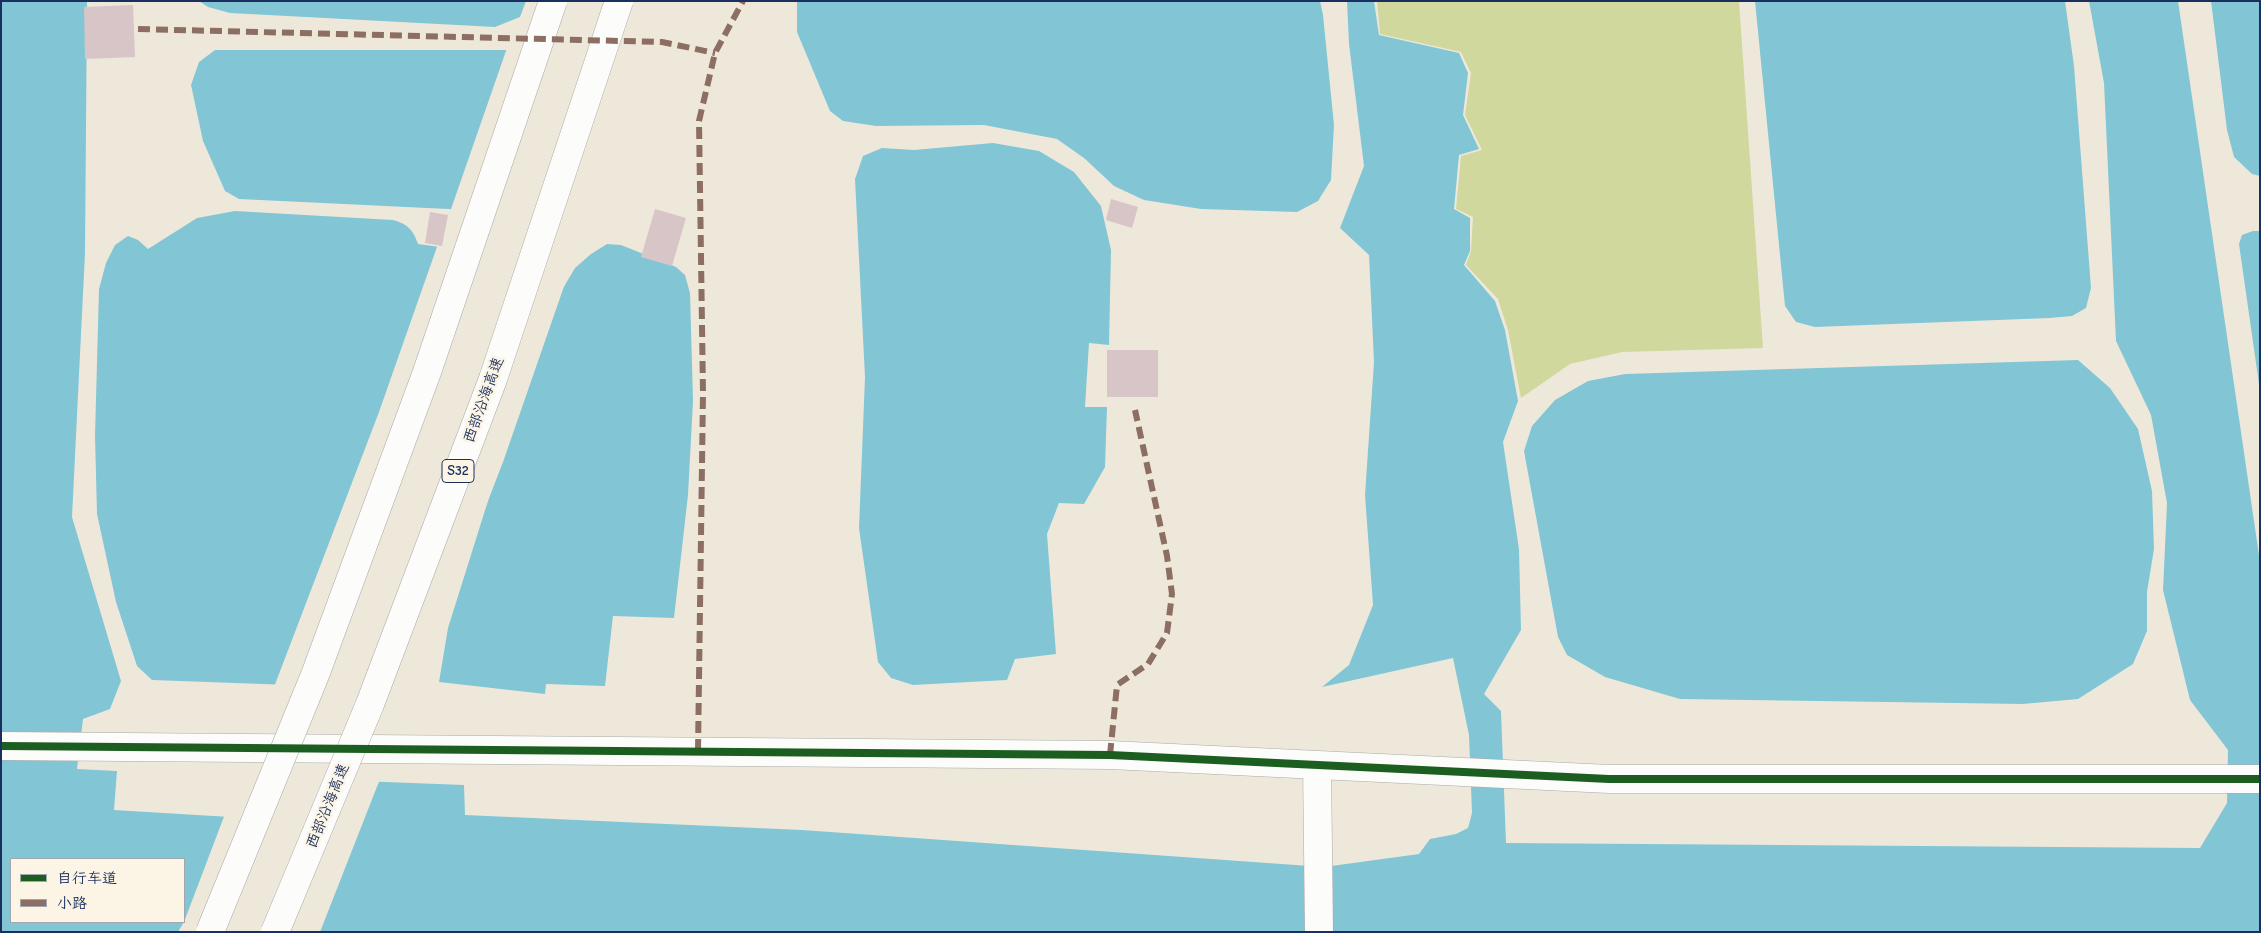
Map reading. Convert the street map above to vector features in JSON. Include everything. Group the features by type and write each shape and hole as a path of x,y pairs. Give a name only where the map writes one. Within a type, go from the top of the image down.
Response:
{"main road":[{"path":"210,932 315,675 430,362 553,1"},
{"name":"西部沿海高速","path":"276,932 370,704 493,379 619,1"},
{"path":"1,746 1110,754 1609,780 2260,779"},
{"path":"1317,765 1319,932"}],"green space":[{"path":"1377,1 1739,1 1763,348 1622,352 1570,364 1521,398 1508,330 1498,299 1466,265 1471,251 1473,217 1456,209 1461,156 1482,150 1465,115 1471,73 1461,52 1380,34"}],"water":[{"path":"1,1 87,1 85,253 72,517 121,681 110,709 83,719 77,769 117,771 114,810 247,818 255,777 464,785 465,815 802,830 1324,867 1419,854 1430,839 1456,834 1468,828 1472,813 1469,735 1453,658 1322,687 1349,665 1373,605 1365,495 1374,362 1369,255 1340,228 1364,166 1349,44 1347,1 1374,1 1379,35 1459,53 1468,73 1463,115 1479,149 1459,155 1454,209 1470,218 1470,251 1464,265 1495,301 1505,330 1518,401 1503,442 1519,549 1521,630 1484,694 1501,711 1506,843 2200,848 2227,803 2228,750 2190,700 2163,590 2167,503 2151,415 2116,341 2104,83 2089,1 2178,1 2260,562 2260,932 1,932"},
{"path":"199,1 526,1 520,17 495,27 230,13 208,7"},
{"path":"797,1 1320,1 1334,125 1331,180 1318,201 1297,212 1201,209 1144,200 1114,186 1084,158 1057,139 984,125 876,126 843,121 830,111 797,32"},
{"path":"1755,1 2065,1 2074,66 2091,288 2086,308 2072,316 2050,318 1815,327 1796,322 1785,306"},
{"path":"2211,1 2260,1 2260,176 2252,174 2234,157 2227,130"},
{"path":"215,50 524,50 469,210 239,199 225,191 203,141 191,85 199,62"},
{"path":"993,143 1039,151 1074,172 1101,206 1111,250 1109,345 1089,343 1085,407 1107,407 1105,467 1084,504 1059,503 1047,534 1056,654 1015,659 1007,680 913,685 891,678 878,662 859,528 865,377 855,179 863,156 882,148 914,150"},
{"path":"235,211 393,220 409,228 418,244 455,249 290,685 152,680 137,666 116,602 97,514 95,436 99,289 106,263 115,245 128,236 138,240 148,249 197,218"},
{"path":"2253,231 2260,231 2260,391 2239,244 2242,235"},
{"path":"607,244 621,245 676,267 685,275 690,293 693,401 688,495 674,618 613,616 605,686 546,684 545,694 439,682 448,628 509,434 553,305 575,268 591,254"},
{"path":"2078,360 2110,388 2138,429 2152,491 2154,549 2147,592 2147,631 2133,664 2078,699 2023,704 1680,699 1605,677 1567,655 1558,637 1524,451 1532,426 1555,400 1588,381 1625,374"}],"pier":[{"path":"507,48 525,48 469,212 450,212"},
{"path":"438,244 456,247 457,250 292,686 274,687 379,412"},
{"path":"569,272 503,462 474,537 551,304"},
{"path":"254,775 380,779 320,932 178,932 185,923 225,814 245,815"}],"building":[{"path":"133,5 135,57 85,59 84,7"},
{"path":"1111,199 1138,207 1132,228 1106,220"},
{"path":"655,209 686,218 672,266 641,257"},
{"path":"430,212 448,215 442,246 425,243"},
{"path":"1107,350 1158,350 1158,397 1107,397"}],"marked path":[{"path":"698,751 703,393 699,121 715,53 743,1"},
{"path":"138,29 662,42 715,53"},
{"path":"1110,755 1117,685 1148,664 1167,633 1172,594 1167,556 1135,410"}],"cycle path":[{"path":"1,746 1110,755 1609,779 2260,779"}]}
